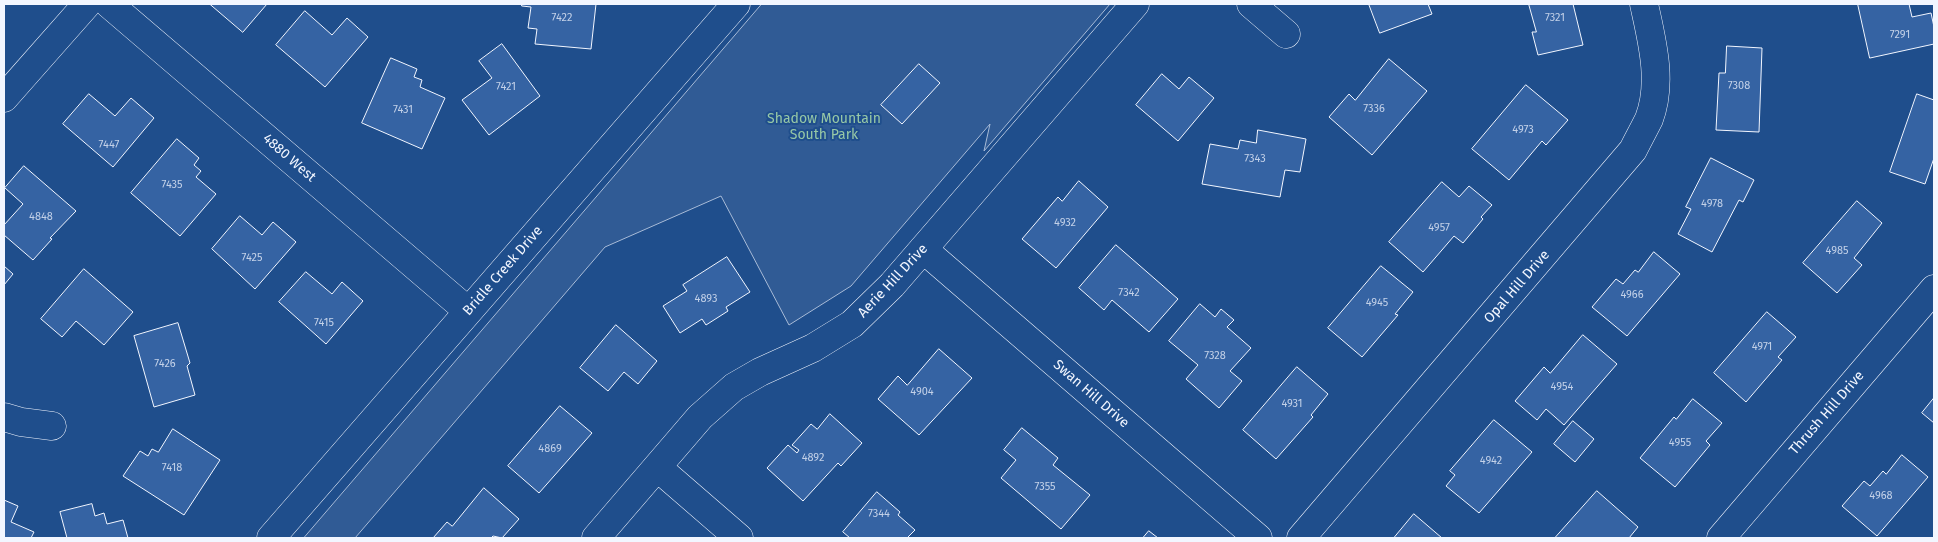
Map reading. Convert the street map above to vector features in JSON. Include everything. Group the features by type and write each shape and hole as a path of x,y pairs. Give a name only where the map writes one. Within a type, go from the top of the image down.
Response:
{"street":[{"path":"4,98 87,4"},
{"name":"4880 West","path":"109,4 468,311"},
{"name":"Bridle Creek Drive","path":"271,538 736,4"},
{"name":"Aerie Hill Drive","path":"596,538 700,417 734,387 760,372 813,348 852,324 892,285 1135,4"},
{"path":"1251,4 1286,34"},
{"name":"Opal Hill Drive","path":"1302,538 1633,150 1649,118 1654,93 1656,63 1644,4"},
{"name":"Swan Hill Drive","path":"923,249 1258,538"},
{"name":"Thrush Hill Drive","path":"1720,538 1934,289"},
{"path":"4,416 21,422 52,426"},
{"path":"657,468 739,538"}],"shaded area":[{"name":"Shadow Mountain South Park","path":"762,4 1110,4 984,151 990,124 851,286 789,325 721,196 605,247 355,538 304,538"}],"building":[{"path":"210,4 267,4 243,32"},
{"path":"522,4 596,4 591,49 535,44 537,29 528,28 531,7 522,6"},
{"path":"1369,4 1428,4 1432,14 1380,33"},
{"path":"1529,4 1573,4 1583,45 1538,55 1532,32 1536,32"},
{"path":"1858,4 1909,4 1912,17 1931,13 1934,27 1934,44 1870,58"},
{"path":"305,11 332,35 347,18 368,37 325,87 276,45"},
{"path":"502,44 540,96 489,135 462,100 492,78 479,61"},
{"path":"1727,46 1762,48 1759,132 1716,130 1719,73 1725,73"},
{"path":"391,58 417,69 414,77 422,80 420,87 445,98 422,149 362,123"},
{"path":"1389,59 1427,91 1372,155 1329,117 1349,94 1355,100"},
{"path":"919,64 940,83 902,124 881,105"},
{"path":"1162,74 1179,89 1189,77 1214,98 1178,141 1136,105"},
{"path":"1526,85 1568,120 1546,145 1542,141 1509,180 1472,149"},
{"path":"89,94 115,116 131,98 154,118 113,167 63,124"},
{"path":"1917,94 1934,100 1934,158 1925,184 1890,172"},
{"path":"1258,130 1306,139 1300,172 1285,170 1280,197 1202,184 1210,144 1238,149 1240,140 1256,143"},
{"path":"177,139 199,158 194,165 201,171 196,177 216,194 180,236 131,193"},
{"path":"1711,158 1754,180 1743,202 1739,200 1712,252 1678,234 1691,209 1686,207"},
{"path":"24,166 76,211 50,238 52,239 33,260 4,235 4,225 23,204 5,188"},
{"path":"1079,181 1108,207 1056,268 1022,239 1058,197 1062,201"},
{"path":"1442,182 1459,197 1469,186 1492,205 1463,243 1454,236 1423,272 1389,242"},
{"path":"1857,201 1882,223 1854,258 1862,265 1837,293 1803,263"},
{"path":"240,216 262,235 273,222 296,242 255,289 212,249"},
{"path":"1116,245 1178,299 1149,332 1112,300 1104,310 1079,288"},
{"path":"1654,252 1680,274 1627,336 1592,307 1616,279 1623,284 1635,270 1638,272"},
{"path":"727,257 750,292 726,307 728,311 706,325 702,319 680,333 663,306 687,291 683,285"},
{"path":"4,266 13,274 4,285"},
{"path":"1381,266 1413,292 1395,314 1398,315 1362,357 1328,328"},
{"path":"84,269 133,312 104,345 76,321 62,337 41,319"},
{"path":"306,272 332,294 342,282 363,301 326,344 279,302"},
{"path":"1200,304 1215,317 1221,309 1234,320 1227,327 1251,348 1230,371 1242,381 1219,408 1186,379 1198,365 1169,341"},
{"path":"1767,312 1796,337 1778,357 1782,360 1746,402 1714,373"},
{"path":"178,323 190,363 187,366 195,395 154,407 134,336"},
{"path":"616,325 657,361 638,384 624,372 608,391 580,368"},
{"path":"1583,335 1617,364 1564,425 1546,409 1537,420 1515,401 1544,367 1550,373"},
{"path":"939,349 972,378 919,435 878,399 898,376 907,385"},
{"path":"1297,367 1328,394 1311,415 1313,417 1276,459 1243,430"},
{"path":"1934,398 1934,423 1922,413"},
{"path":"1693,399 1722,423 1706,441 1710,445 1675,487 1640,458 1674,417 1676,419"},
{"path":"560,406 592,433 539,493 508,466"},
{"path":"830,414 862,443 841,466 838,463 803,501 767,468 788,445 797,453 799,450 792,445 811,424 817,429"},
{"path":"1494,420 1532,452 1479,513 1446,486 1455,475 1450,471"},
{"path":"1573,421 1594,439 1575,462 1554,444"},
{"path":"1022,428 1058,458 1053,465 1090,495 1061,529 1001,478 1016,460 1004,450"},
{"path":"173,429 220,460 184,515 123,476 140,451 148,456 152,449 158,452"},
{"path":"1902,455 1928,477 1877,536 1842,506 1864,481 1870,486 1883,471 1886,474"},
{"path":"484,488 519,519 502,538 493,536 491,538 433,538 447,522 452,526"},
{"path":"1597,491 1638,527 1629,538 1555,538"},
{"path":"877,492 900,512 898,515 915,530 907,538 850,538 843,532"},
{"path":"4,500 18,506 11,522 34,532 31,538 4,538"},
{"path":"92,504 95,516 104,513 107,524 123,520 128,538 67,538 60,512"},
{"path":"1414,514 1442,538 1394,538"},
{"path":"1149,531 1158,538 1143,538"}]}
